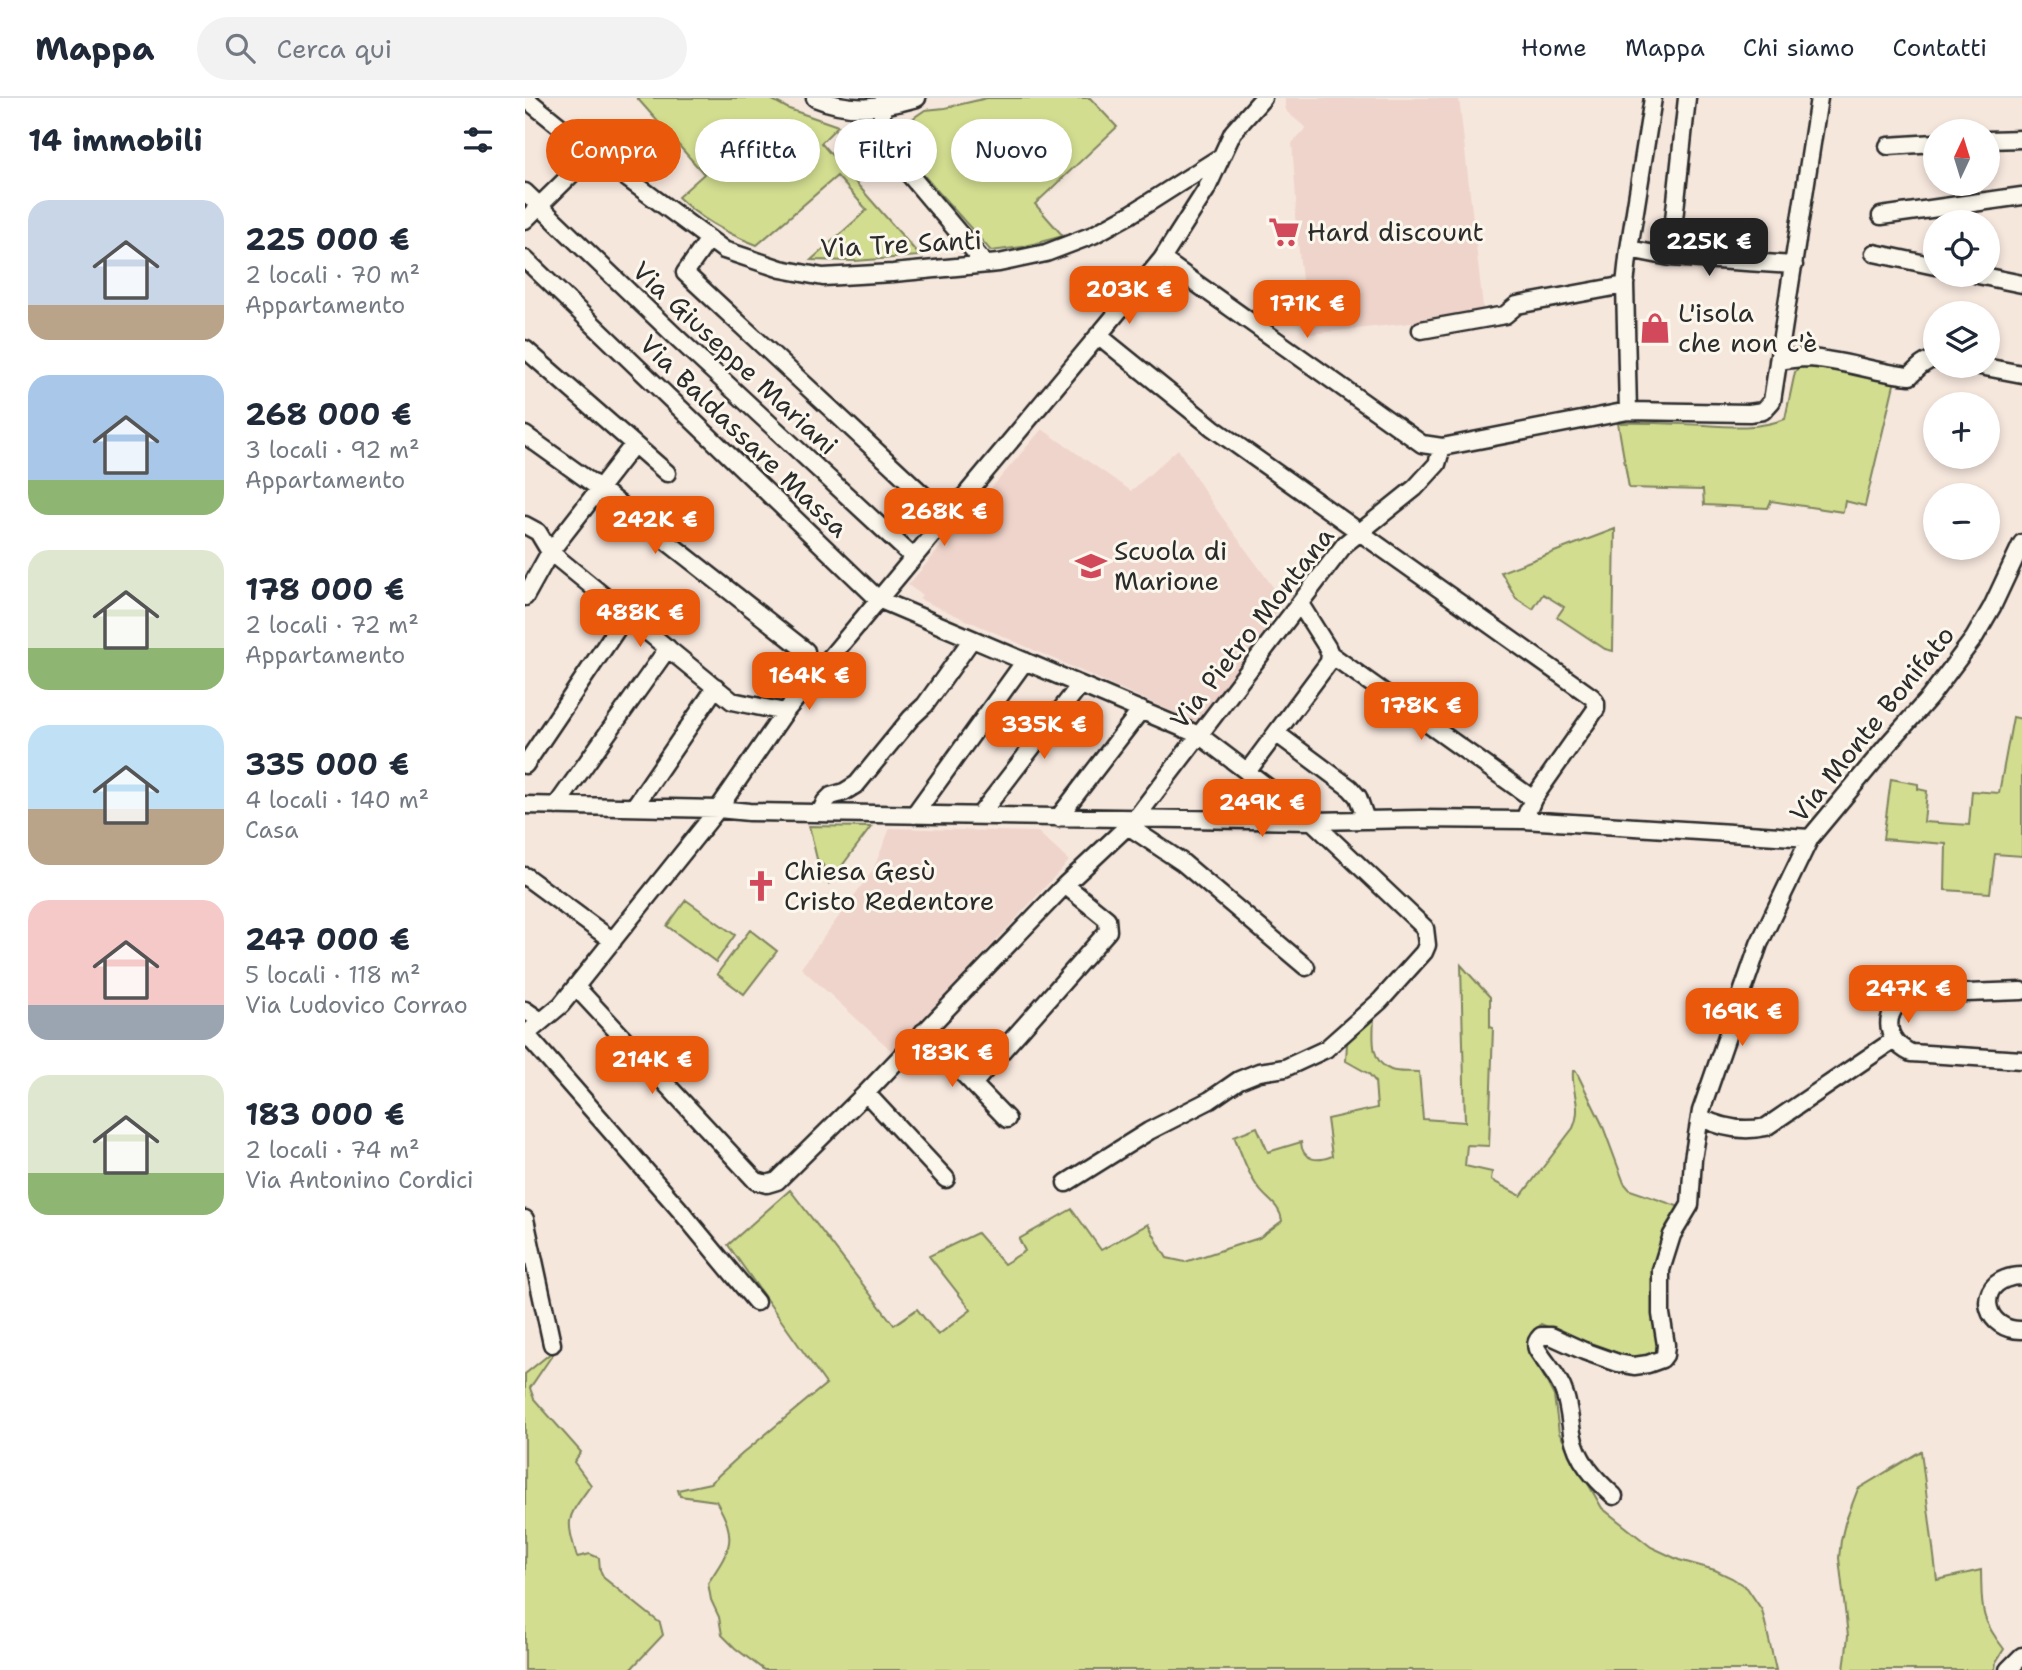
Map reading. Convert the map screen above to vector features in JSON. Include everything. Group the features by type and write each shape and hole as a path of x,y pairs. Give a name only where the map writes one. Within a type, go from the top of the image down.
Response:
{"street":[{"name":"Via Tre Santi","path":"525,98 551,119"},
{"path":"815,98 851,108 917,98"},
{"path":"756,1302 679,1209 525,1035 561,1005 576,987 718,809 785,712 1162,259 1206,190 1233,132 1263,98"},
{"path":"1628,411 1625,285 1653,98"},
{"path":"1669,257 1687,98"},
{"path":"1162,259 1422,444 1442,447 1628,411 1763,411 1772,401 1819,98"},
{"path":"883,102 880,130 882,142 985,264"},
{"path":"2000,140 2022,139"},
{"path":"1888,146 1923,144"},
{"name":"Via Tre Santi","path":"632,182 724,250 781,269 823,277 893,274 985,264 1046,253 1093,235 1224,155"},
{"path":"525,220 563,182"},
{"name":"Via Giuseppe Mariani","path":"525,192 913,557"},
{"path":"1881,216 2022,195"},
{"path":"709,239 685,274 947,517"},
{"path":"1629,249 1669,257 1794,265"},
{"path":"1874,253 1923,263"},
{"name":"Via Baldassare Massa","path":"525,259 878,598 1199,735 1312,821 1426,928 1427,944 1424,952 1380,1001 1326,1049 1285,1068 1259,1072 1239,1080 1210,1100 1149,1131 1066,1183"},
{"path":"2000,280 2022,284"},
{"path":"1421,330 1505,315 1517,305 1625,285"},
{"path":"1098,335 1213,428 1592,697 1596,709 1534,799 1524,820"},
{"path":"525,349 667,473"},
{"path":"1778,361 1804,358 1832,360 1910,376 1923,364"},
{"path":"2000,369 2022,373"},
{"path":"525,435 599,488 806,651"},
{"path":"525,597 550,552 633,444"},
{"name":"Via Pietro Montana","path":"576,987 756,1181 767,1184 778,1181 1065,885 1131,822 1345,544 1415,488 1437,464 1442,447"},
{"path":"525,525 538,532 550,552 732,701 785,712"},
{"name":"Via Monte Bonifato","path":"1614,1496 1599,1483 1577,1453 1567,1398 1536,1344 1541,1336 1546,1335 1618,1363 1634,1366 1662,1359 1666,1345 1661,1314 1661,1270 1672,1235 1690,1205 1693,1159 1700,1117 1759,944 1810,838 1929,698 1974,638 2022,543"},
{"path":"1300,604 1330,654 1534,799"},
{"path":"525,765 627,614"},
{"path":"820,813 831,796 857,784 911,718 925,705 972,639"},
{"path":"556,806 668,648"},
{"path":"1247,772 1329,662 1330,654"},
{"path":"914,815 1025,661"},
{"path":"979,816 1080,685"},
{"path":"634,807 716,687"},
{"path":"1058,818 1141,710"},
{"path":"1276,733 1350,788 1359,797 1366,820"},
{"path":"525,805 1131,822 1524,820 1810,838"},
{"path":"1131,822 1306,967"},
{"path":"525,876 613,941"},
{"path":"973,1084 1108,931 1107,919 1065,885"},
{"path":"2022,991 1911,995 1895,1006 1889,1024 1894,1040 1902,1049 1911,1053 2022,1060"},
{"path":"525,1010 541,1021"},
{"path":"923,1032 1007,1119"},
{"path":"1700,1117 1714,1124 1738,1129 1766,1127 1894,1040"},
{"path":"866,1093 946,1179"},
{"path":"525,1219 552,1344"},
{"path":"2022,1276 1998,1282 1992,1289 1989,1307 1997,1323 2005,1328 2022,1330"},
{"path":"2008,1670 2022,1656"}],"shaded area":[{"path":"1286,98 1459,98 1484,315 1310,334 1306,296 1312,288 1302,280 1295,216 1292,143 1306,128 1287,112"},
{"name":"Scuola di Marione","path":"1042,429 1131,491 1178,449 1214,506 1284,602 1200,724 919,599 922,595 908,585"},
{"path":"890,828 1038,832 1069,861 893,1052 801,968 873,870"}],"green space":[{"path":"637,98 769,98 789,109 818,119 695,119 695,164 681,148 681,119 656,119"},
{"path":"987,98 1090,98 1117,127 1072,169 1072,119 951,119 951,182 1058,182 1035,204 1063,236 1022,247 991,251 930,182 937,182 937,119 912,119 925,110"},
{"path":"820,120 834,125 834,130 821,143 834,158 834,179 757,245 715,225 678,197 695,182 820,182"},
{"path":"842,182 855,182 920,256 855,261 811,260 867,210"},
{"path":"1808,364 1895,380 1865,506 1845,501 1843,512 1771,501 1768,508 1704,505 1703,490 1629,488 1618,423 1735,427 1755,426 1785,419 1795,372 1799,367"},
{"path":"1615,529 1613,651 1605,649 1557,617 1564,607 1543,594 1533,609 1516,598 1501,572"},
{"path":"2013,717 2022,719 2022,856 1995,854 1990,893 1945,890 1946,844 1883,839 1891,779 1918,784 1918,789 1927,791 1924,822 1969,825 1972,791 1999,793"},
{"path":"809,826 871,827 829,883 823,865 817,859"},
{"path":"686,900 735,935 716,962 667,926"},
{"path":"750,930 777,951 744,994 717,974"},
{"path":"1461,965 1490,997 1490,1027 1493,1028 1489,1146 1467,1145 1465,1166 1492,1172 1491,1180 1521,1196 1573,1128 1577,1113 1573,1079 1573,1071 1576,1071 1602,1124 1624,1183 1630,1190 1683,1208 1663,1249 1659,1345 1655,1354 1648,1360 1616,1358 1541,1324 1529,1339 1531,1352 1554,1396 1559,1433 1602,1508 1651,1547 1679,1560 1715,1570 1747,1588 1762,1610 1776,1670 764,1670 722,1635 708,1583 722,1561 729,1543 727,1525 716,1501 680,1496 678,1490 710,1483 826,1384 728,1245 790,1190 894,1325 917,1309 938,1335 971,1310 929,1256 977,1233 1004,1264 1025,1251 1019,1239 1072,1209 1101,1250 1148,1224 1167,1258 1185,1262 1259,1238 1282,1221 1281,1215 1253,1180 1234,1136 1257,1127 1268,1152 1301,1142 1304,1153 1312,1158 1332,1156 1327,1119 1377,1108 1375,1081 1369,1074 1346,1061 1347,1043 1374,1015 1373,1038 1379,1060 1391,1070 1419,1072 1423,1119 1465,1122"},
{"path":"553,1354 530,1388 534,1399 581,1452 574,1462 591,1485 571,1518 571,1533 577,1557 590,1554 599,1558 604,1578 660,1623 663,1635 630,1670 525,1670 525,1374"},
{"path":"1921,1451 1937,1580 1981,1570 1983,1612 1990,1629 2004,1649 1996,1662 1995,1670 1844,1670 1848,1636 1839,1558 1845,1523 1858,1489"}],"place":[{"name":"Hard discount","path":"1284,232"},
{"name":"L'isola che non c'è","path":"1655,328"},
{"name":"Scuola di Marione","path":"1091,566"},
{"name":"Chiesa Gesù Cristo Redentore","path":"761,886"}]}
